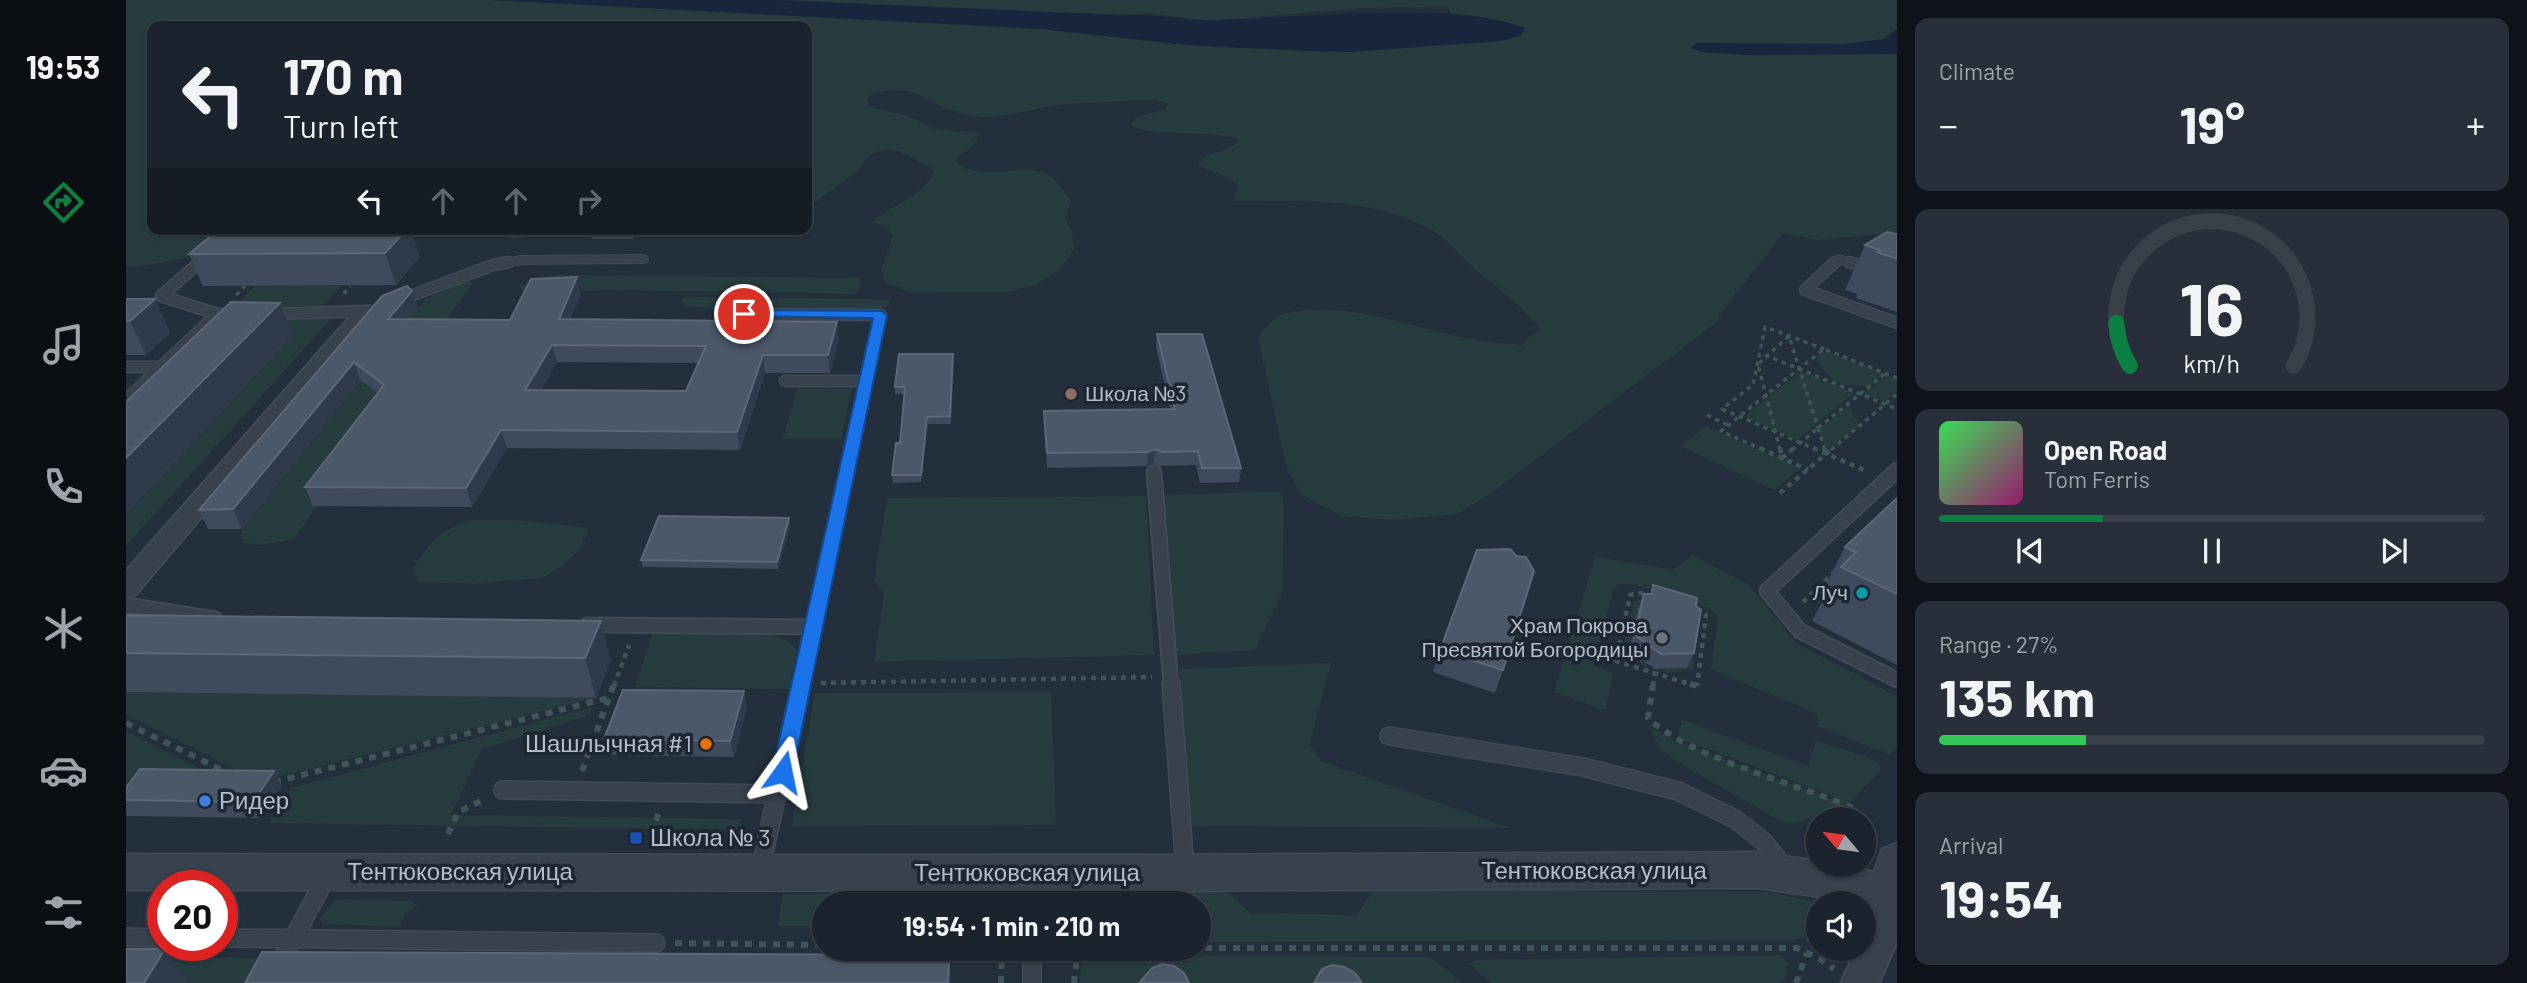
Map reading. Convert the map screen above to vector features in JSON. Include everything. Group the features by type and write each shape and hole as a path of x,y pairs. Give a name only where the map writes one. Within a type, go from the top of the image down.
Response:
{"street":[{"path":"126,588 369,311"},
{"name":"Тентюковская улица","path":"126,872 760,871 1032,888 1185,873 1756,870 1829,880 1895,884"},
{"path":"1853,980 1879,941 1895,884"}],"lane":[{"path":"218,257 197,263 161,296 217,314 240,314"},
{"path":"386,305 493,265 521,260 644,259"},
{"path":"1897,278 1839,259 1805,290 1897,323"},
{"path":"253,314 369,311"},
{"path":"126,400 217,314"},
{"path":"744,314 881,315 760,871"},
{"path":"126,367 161,367"},
{"path":"785,381 866,381"},
{"path":"1897,470 1767,591 1800,631 1897,680"},
{"path":"1154,472 1185,873"},
{"path":"126,605 224,623 197,632"},
{"path":"567,625 814,627"},
{"path":"1389,736 1602,769 1687,795 1760,838 1790,875"},
{"path":"503,790 778,794"},
{"path":"269,983 329,872"},
{"path":"126,937 147,937"},
{"path":"238,938 656,943"},
{"path":"1032,961 1032,983"}],"path":[{"path":"1886,480 1722,410 1753,385 1765,327 1897,378"},
{"path":"1758,364 1790,336"},
{"path":"1790,336 1826,454"},
{"path":"1808,470 1721,431 1824,349"},
{"path":"1760,352 1897,409"},
{"path":"1758,364 1782,458"},
{"path":"1782,458 1886,373"},
{"path":"1780,493 1897,394"},
{"path":"1707,415 1728,425"},
{"path":"1804,602 1841,565"},
{"path":"1635,593 1646,593 1700,610 1706,615 1697,686 1655,672 1616,661 1630,595 1635,593"},
{"path":"574,791 630,641 616,640"},
{"path":"1655,672 1648,718 1651,724 1671,737 1796,783 1851,807"},
{"path":"802,683 1170,677"},
{"path":"267,783 609,697"},
{"path":"126,723 236,777"},
{"path":"447,834 458,812 503,790"},
{"path":"656,943 812,945"},
{"path":"705,955 708,943"},
{"path":"1211,948 1754,947 1796,948 1806,953"},
{"path":"1796,983 1806,956"},
{"path":"1002,961 1002,983"},
{"path":"1074,983 1077,961"},
{"path":"1821,961 1853,980"}],"green space":[{"path":"126,0 492,0 1042,29 1187,45 1349,52 1398,46 1467,44 1448,7 1361,8 1208,21 1149,13 1119,15 775,0 1897,0 1897,29 1884,39 1845,44 1691,48 1702,52 1750,55 1897,54 1897,232 1817,240 1783,233 1720,314 1717,322 1490,494 1457,514 1395,520 1342,516 1300,494 1286,466 1258,337 1270,322 1278,317 1286,313 1310,310 1358,313 1477,340 1521,345 1540,329 1518,305 1445,240 1410,220 1361,206 1310,201 1233,201 1238,188 1232,179 1200,166 1198,161 1234,145 1238,141 1236,138 1134,128 1131,122 1138,117 1166,109 1168,103 1156,100 1078,103 1000,116 978,116 952,111 912,92 887,91 870,94 867,99 869,107 908,116 936,129 979,133 973,146 955,161 965,168 989,172 1039,171 1050,176 1071,201 1065,218 1072,232 1074,247 1069,258 1056,272 1037,284 1005,293 910,292 886,283 881,271 893,236 888,228 873,222 916,194 930,180 934,171 904,153 884,150 875,153 858,171 812,204 812,21 147,21 147,235 245,235 194,255 126,267"},
{"path":"556,275 860,278 861,287 854,294 617,290 534,292 523,291 519,286"},
{"path":"464,281 473,282 294,539 260,545 244,543 242,529 412,315 426,299"},
{"path":"255,286 341,286 323,306 233,307"},
{"path":"688,297 889,299 890,305 881,310 738,310 685,306 681,300"},
{"path":"242,319 331,319 126,546 126,515 293,336"},
{"path":"335,336 141,559 137,558 328,338"},
{"path":"1825,351 1884,373 1868,387 1836,382 1816,358"},
{"path":"1801,371 1854,393 1797,440 1744,417"},
{"path":"1887,375 1897,379 1897,391 1884,402 1864,394"},
{"path":"797,388 852,389 841,439 783,439"},
{"path":"1849,405 1859,425 1827,452 1819,429"},
{"path":"1706,426 1801,468 1774,490 1681,446"},
{"path":"1281,491 1284,505 1282,593 1255,650 1175,655 1164,495"},
{"path":"1146,496 1154,655 874,662 884,593 874,581 887,498"},
{"path":"472,520 516,520 589,528 580,549 562,566 542,578 472,584 419,582 413,569 436,538 451,528"},
{"path":"1693,555 1750,586 1796,643 1897,696 1897,747 1890,755 1817,726 1818,714 1711,669 1718,617 1709,608 1632,584 1620,584 1613,590 1594,666 1614,673 1605,710 1554,692 1595,557 1673,570"},
{"name":"Храм Покрова Пресвятой Богородицы","path":"1648,598 1699,616 1693,670 1664,673 1665,669 1687,668 1629,650 1648,664 1647,668 1623,650 1634,601"},
{"path":"653,632 753,632 788,642 797,651 789,689 635,687"},
{"path":"1331,663 1310,743 1321,761 1510,828 1191,826 1179,669"},
{"path":"126,692 596,698 259,781 126,715"},
{"path":"1051,692 1056,825 792,826 815,693"},
{"path":"592,707 590,715 482,749 451,815 742,819 740,830 270,823 291,788"},
{"path":"1682,720 1808,766 1816,741 1879,763 1881,769 1846,807 1806,807 1806,820 1784,823 1674,760 1660,749 1649,727 1670,739 1831,799 1834,796 1678,738"},
{"path":"126,731 216,777 126,804"},
{"path":"1225,890 1250,913 1357,915 1373,890 1767,892 1806,900 1806,937 1791,940 1211,942 1211,891 1044,891"},
{"path":"783,894 812,894 812,926 778,926"},
{"path":"336,899 411,901 418,906 406,913 399,927 323,924 320,918"},
{"path":"1781,955 1788,963 1784,980 1779,983 1492,983 1469,964 1477,960"},
{"path":"1211,956 1430,957 1463,983 1079,983 1081,961 1211,961"},
{"path":"238,958 271,958 257,983 139,983 153,961 238,961"}],"water":[{"path":"492,0 775,0 1212,20 1420,12 1495,19 1525,28 1521,36 1501,41 1349,52 1310,51 1187,45 1042,29"},
{"path":"1897,29 1897,54 1750,55 1702,52 1690,48 1697,43 1845,44 1884,39"}],"building":[{"path":"1887,232 1897,234 1897,259 1865,245"},
{"path":"213,235 402,235 385,253 189,254"},
{"path":"577,277 559,319 837,322 828,355 763,355 737,432 501,430 466,488 305,487 384,385 354,362 233,509 199,510 382,296 407,286 412,291 388,319 510,320 531,279","holes":["552,345 706,346 686,391 525,390"]},
{"path":"126,299 155,299 130,321 126,321"},
{"path":"231,302 280,303 126,458 126,402"},
{"path":"1157,334 1202,334 1241,468 1202,468 1198,451 1162,452 1155,449 1148,452 1047,453 1044,411 1175,409"},
{"path":"899,354 953,354 950,416 927,417 921,475 892,475 896,443 900,443 905,387 895,387"},
{"path":"1897,498 1897,594 1841,567 1856,552 1845,547"},
{"path":"659,516 789,518 777,562 641,560"},
{"path":"1510,549 1516,556 1526,557 1534,571 1503,670 1440,650 1477,550"},
{"name":"Храм Покрова Пресвятой Богородицы","path":"1653,585 1697,598 1696,606 1701,610 1694,653 1661,654 1635,635 1644,594 1652,594"},
{"path":"126,615 601,621 585,658 126,653"},
{"path":"623,690 744,691 730,741 604,739"},
{"path":"140,769 274,771 253,802 126,800 126,788"},
{"path":"126,949 147,949 147,961 158,961 144,983 126,983"},
{"path":"262,952 812,954 812,961 949,961 948,983 245,983"},
{"path":"1162,964 1174,966 1184,973 1189,983 1139,983 1152,968"},
{"path":"1332,965 1355,973 1362,983 1314,983 1322,969"}],"place":[{"name":"Школа №3","path":"1071,394"},
{"name":"Луч","path":"1862,593"},
{"name":"Храм Покрова Пресвятой Богородицы","path":"1662,638"},
{"name":"Шашлычная #1","path":"706,744"},
{"name":"Ридер","path":"205,801"},
{"name":"Школа № 3","path":"636,838"}],"route":[{"path":"744,314 881,315 783,772"}]}
